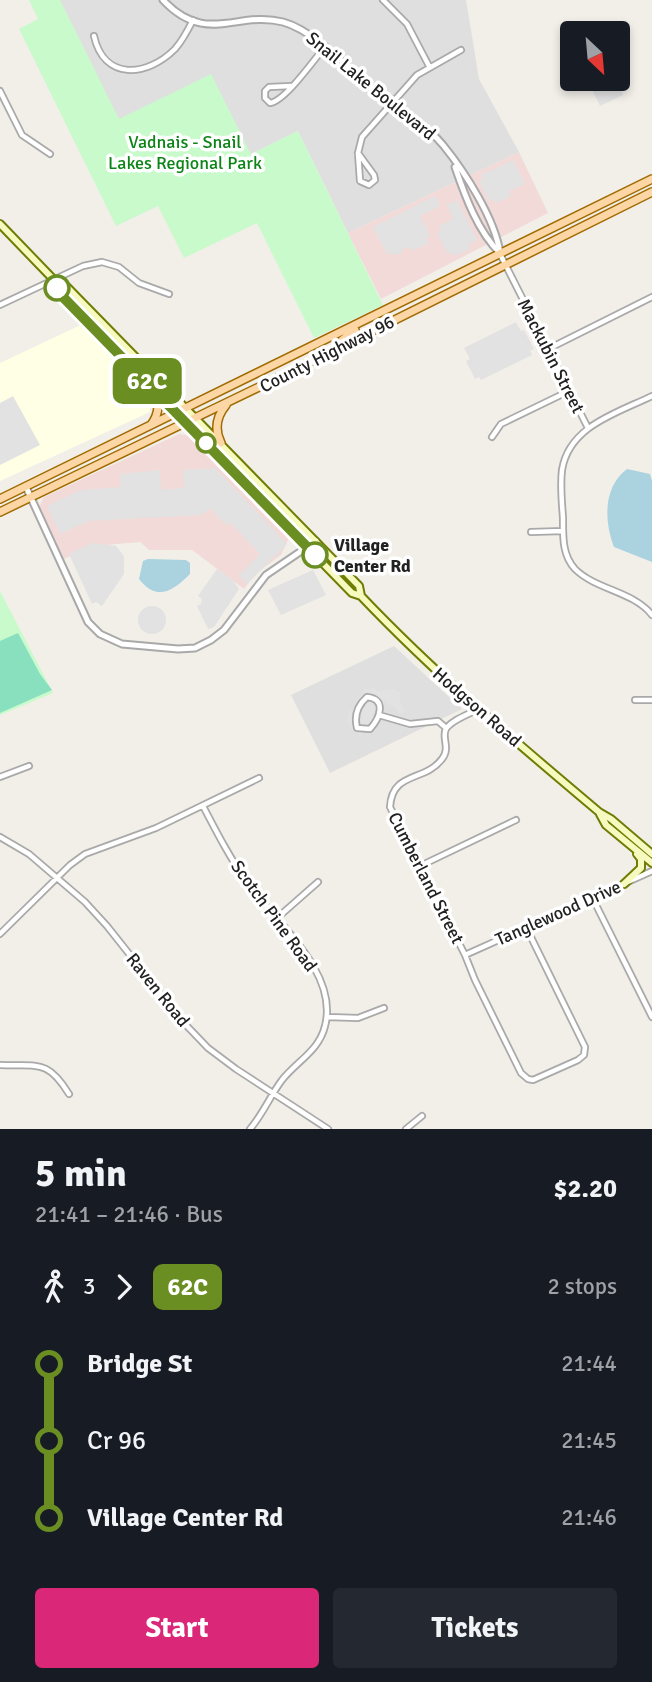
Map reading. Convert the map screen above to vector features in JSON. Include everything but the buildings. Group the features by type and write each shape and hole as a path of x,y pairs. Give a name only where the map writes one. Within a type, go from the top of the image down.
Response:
{"main road":[{"name":"County Highway 96","path":"0,499 652,179"},
{"name":"County Highway 96","path":"0,512 230,402 652,192"},
{"name":"Hodgson Road","path":"0,224 54,280 67,287 221,443 359,586 361,596"},
{"name":"Hodgson Road","path":"54,280 60,294 352,593 361,596 421,657 478,709 652,854"},
{"path":"343,346 342,340 349,333 395,310 420,293"},
{"path":"150,425 157,415 159,405 152,387"},
{"path":"221,443 217,431 218,419 230,402"},
{"name":"Hodgson Road","path":"599,812 606,825 652,863"},
{"path":"624,884 641,868 640,859 631,848"}],"street":[{"name":"Snail Lake Boulevard","path":"163,0 174,10 193,20 223,25 260,19 281,21 299,28 390,105 430,132 445,147 471,187 498,240 500,253"},
{"path":"383,0 407,24 429,66"},
{"path":"94,36 97,48 108,63 120,69 133,70 160,60 174,50 186,35 193,20"},
{"path":"291,86 270,87 265,91 265,98 274,103 291,86 324,48"},
{"path":"358,153 374,174 374,180 369,185 365,186 360,181 358,153 362,138 417,75 461,50"},
{"path":"0,91 22,135 50,154"},
{"name":"Snail Lake Boulevard","path":"453,161 463,190 491,244 500,253"},
{"path":"463,190 471,187"},
{"name":"Mackubin Street","path":"500,253 588,428 572,445 564,462 561,479 564,550 574,568 586,577 643,606 652,615"},
{"path":"0,305 83,266 102,262 119,267 139,284 169,293"},
{"path":"548,349 652,297"},
{"path":"492,437 500,424 569,391"},
{"path":"588,428 652,396"},
{"path":"26,486 88,622 100,634 122,644 187,649 207,643 224,630 259,582 316,541"},
{"path":"531,532 563,531"},
{"path":"367,697 379,701 379,715 370,729 357,728 357,713 367,697"},
{"path":"635,700 652,699"},
{"path":"379,715 410,724 439,721 446,728 478,709"},
{"name":"Cumberland Street","path":"446,728 446,752 441,761 397,785 390,794 390,807 521,1073 528,1079 537,1079 578,1060 584,1055 585,1047 526,927"},
{"path":"0,777 29,766"},
{"path":"0,934 70,865 85,855 156,828 259,778"},
{"name":"Scotch Pine Road","path":"203,806 237,867 303,950 320,980 326,997 327,1017"},
{"path":"420,866 516,820"},
{"name":"Raven Road","path":"0,837 29,854 58,878 107,926 195,1036 222,1059 328,1129"},
{"name":"Tanglewood Drive","path":"465,955 652,871"},
{"path":"276,919 318,882"},
{"path":"592,897 652,1017"},
{"path":"250,1129 290,1071 313,1050 323,1034 327,1017 358,1018 384,1009"},
{"path":"0,1065 45,1068 56,1075 69,1094"},
{"path":"406,1129 422,1116"}],"shaded area":[{"path":"59,0 466,0 479,79 519,152 348,233 298,131 251,154 119,120"},
{"path":"593,91 621,91 623,95 600,106"},
{"path":"519,152 548,213 381,299 348,233"},
{"path":"513,160 525,184 509,191 511,196 496,203 493,199 489,201 479,181 483,179 481,175"},
{"path":"435,196 440,206 420,216 430,236 426,238 429,243 412,251 410,247 402,249 401,254 387,254 373,227"},
{"path":"457,200 477,240 468,244 470,249 454,256 452,252 448,254 437,233 441,231 439,226 453,219 447,205"},
{"path":"516,322 521,331 524,330 534,349 530,351 532,355 481,380 479,377 475,379 466,361 470,359 464,348"},
{"path":"85,323 149,395 150,412 0,481 0,363"},
{"path":"13,396 40,445 0,465 0,403"},
{"path":"179,434 191,436 289,538 281,555 255,574 244,589 192,550 149,550 140,542 94,546 64,559 39,507 44,497"},
{"path":"215,468 287,544 247,584 239,575 260,554 230,522 226,525 210,508 202,515 89,521 60,534 47,506 81,490 121,487 120,474 160,470 161,490 184,488 183,470"},
{"path":"93,543 116,546 124,556 124,574 102,606 96,602 92,604 69,554"},
{"path":"217,569 233,580 239,589 214,627 208,629 197,606 202,599 198,596"},
{"path":"313,570 326,595 281,615 268,590"},
{"path":"152,606 162,610 166,620 162,630 152,634 142,630 138,620 142,610"},
{"path":"394,646 462,709 330,773 291,695"},
{"path":"373,688 378,691 393,689 402,693 399,698 405,711 401,714 387,704 387,699 376,702 373,722 361,736 347,721 350,710 354,711 358,698 364,694 363,690"}],"green space":[{"name":"Vadnais - Snail Lakes Regional Park","path":"29,0 60,0 119,119 211,74 251,154 298,131 383,305 314,338 257,223 184,258 158,206 116,226 19,29 38,19"},
{"path":"0,591 53,693 0,715"},
{"path":"18,633 40,674 52,690 0,713 0,641"}],"water":[{"path":"627,469 650,474 652,481 652,562 614,547 608,526 608,505 613,485"},
{"path":"186,560 190,563 190,574 171,589 159,592 152,590 139,579 143,561"}],"bus line":[{"name":"62C","path":"57,288 315,555"}],"place":[{"name":"Village Center Rd","path":"315,555"}]}
